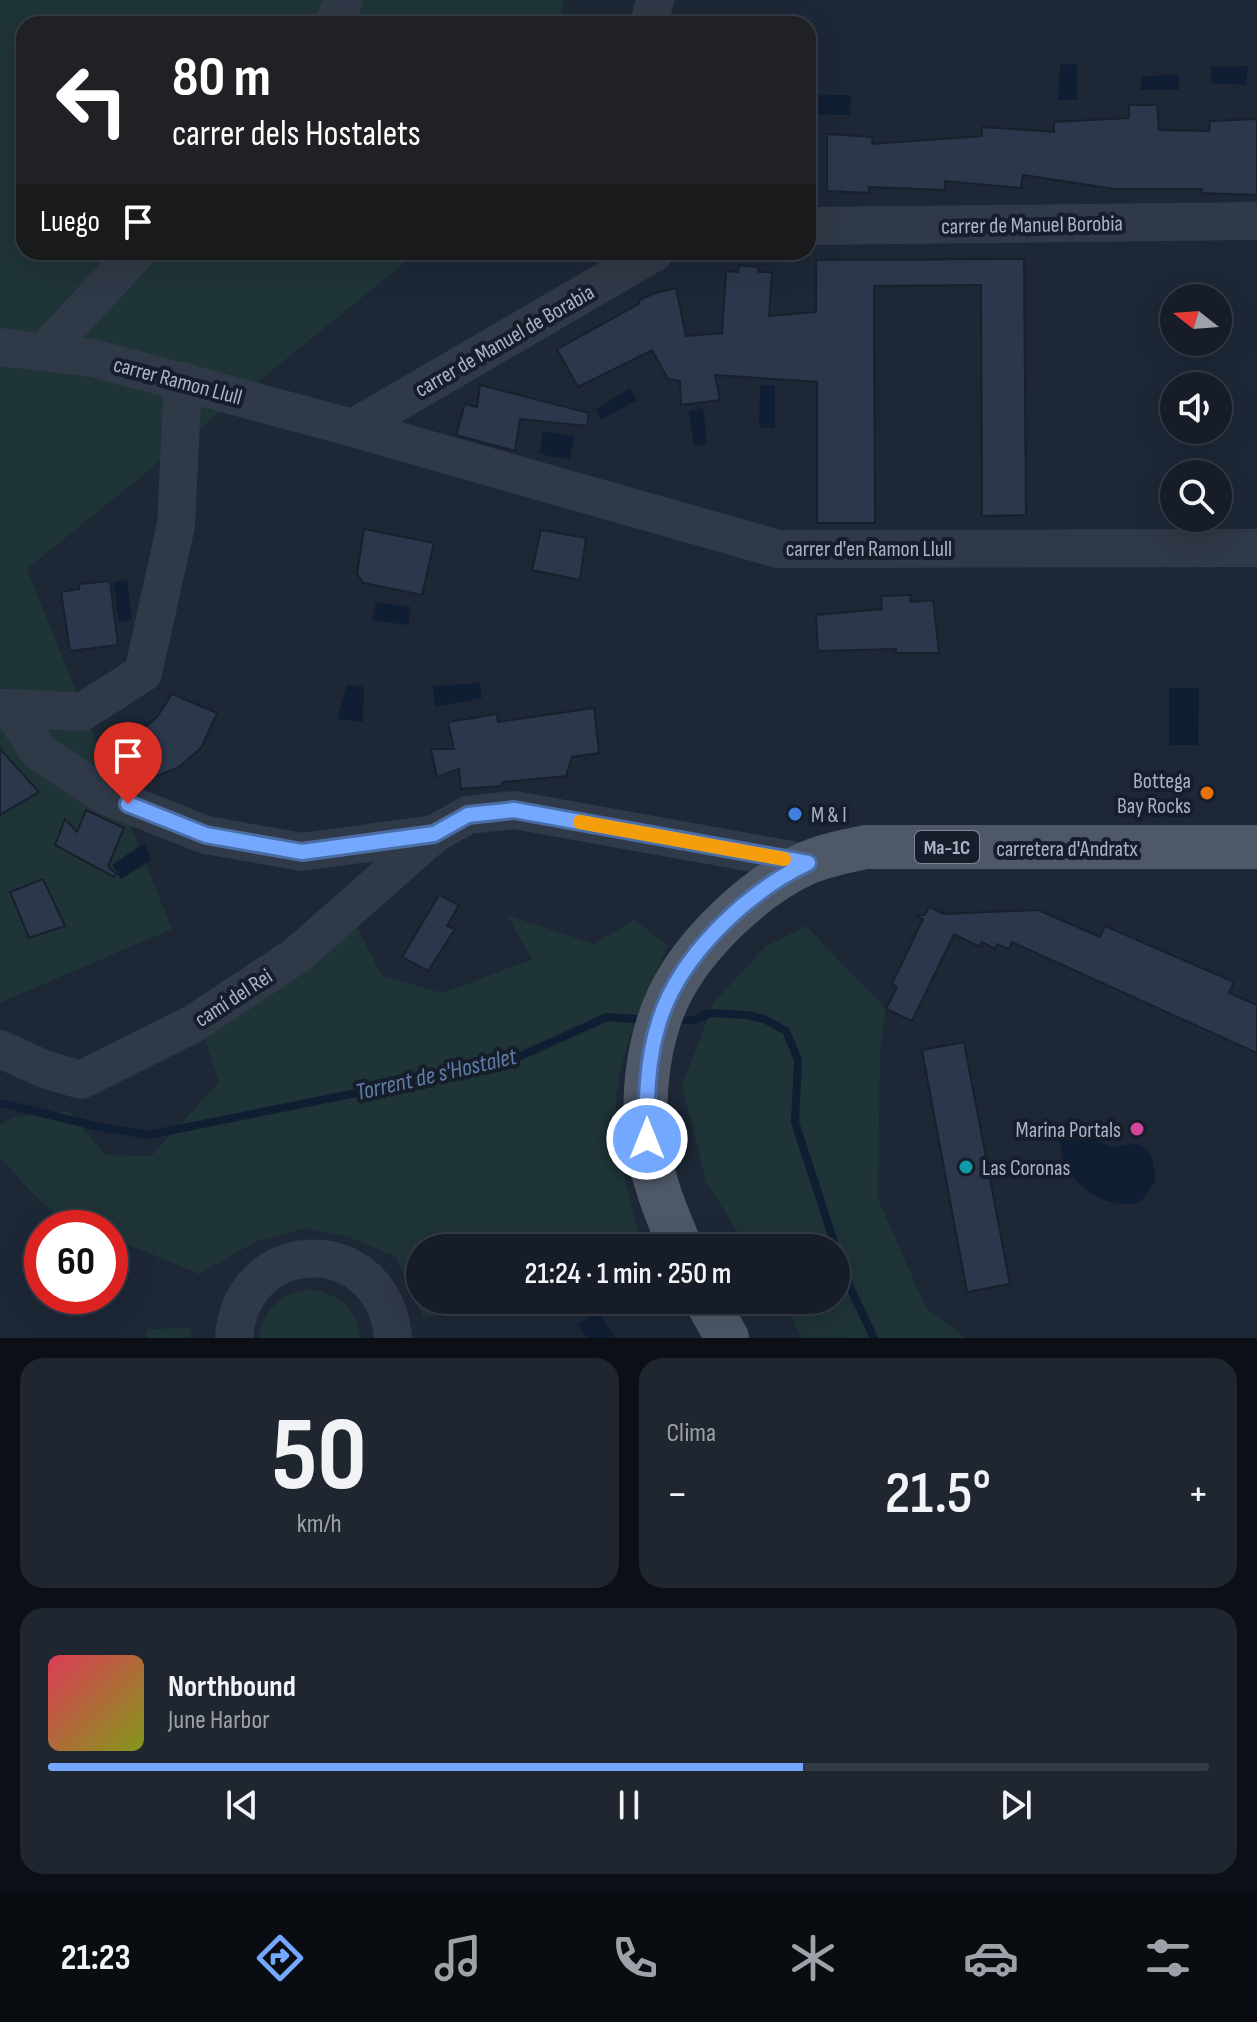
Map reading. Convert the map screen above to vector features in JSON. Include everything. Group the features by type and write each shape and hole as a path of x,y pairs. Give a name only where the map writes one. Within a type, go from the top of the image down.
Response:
{"main road":[{"name":"carretera d'Andratx","path":"675,1234 661,1200 647,1139 649,1073 659,1021 669,995 709,940 738,910 773,881 808,863 866,847 1257,847"},
{"path":"714,1314 727,1338"}],"street":[{"name":"carrer de Manuel Borobia","path":"816,226 1257,221"},
{"path":"45,351 130,260"},
{"name":"carrer de Manuel de Borabia","path":"353,428 641,260"},
{"name":"carrer Ramon Llull","path":"0,347 93,358 353,428"},
{"path":"5,708 82,712 143,673 176,525 183,381"},
{"name":"carrer d'en Ramon Llull","path":"353,428 778,549 1257,548"},
{"path":"5,708 38,751 102,794 206,835 302,852 434,834 468,815 514,810 808,863"},
{"name":"camí del Rei","path":"0,1049 44,1069 81,1080 193,1024 297,955 434,834"},
{"path":"234,1338 235,1318 246,1294 264,1274 287,1262 312,1257 338,1261 362,1273 380,1292 391,1316 393,1338"}],"green space":[{"path":"0,0 563,0 562,16 16,16 16,260 408,260 27,569 172,929 0,1003"},
{"path":"507,915 594,944 634,920 668,945 633,1028 617,1094 619,1149 639,1234 406,1234 406,1279 396,1257 349,1237 305,1228 255,1242 199,1274 128,1244 128,1210 53,1210 0,1158 0,1125 13,1117 69,1111 105,1155 151,1156 219,1082 205,1039 357,927 382,976 443,993 532,959"},
{"path":"806,926 886,1009 880,1053 878,1199 926,1308 966,1338 802,1338 789,1314 850,1314 850,1234 739,1234 706,1182 682,1086 714,1002 766,946"},
{"path":"311,1289 345,1304 355,1319 360,1338 259,1338 265,1318 276,1304 291,1294"},
{"path":"422,1314 443,1314 424,1319"},
{"path":"190,1328 191,1338 147,1338 147,1329"}],"water":[{"path":"1077,63 1077,100 1058,100 1060,65"},
{"path":"1248,66 1246,85 1211,83 1211,67"},
{"path":"1179,75 1179,90 1140,90 1142,76"},
{"path":"819,95 851,95 850,115 818,115"},
{"path":"775,385 775,428 759,427 760,386"},
{"path":"630,388 637,400 601,420 596,409"},
{"path":"703,408 707,443 694,446 689,411"},
{"path":"543,431 574,437 570,459 539,454"},
{"path":"127,579 132,619 119,622 113,583"},
{"path":"376,602 411,607 408,625 372,620"},
{"path":"480,683 482,698 435,707 433,686"},
{"path":"347,685 364,687 363,722 337,719"},
{"path":"1169,688 1199,688 1198,745 1169,745"},
{"path":"144,843 152,860 121,879 112,865"},
{"path":"1080,1119 1102,1143 1114,1147 1138,1144 1148,1151 1155,1181 1140,1201 1121,1204 1107,1201 1082,1187 1072,1176 1061,1151 1061,1137 1065,1123"},
{"path":"599,1314 615,1338 587,1338 578,1324"}],"building":[{"path":"1129,105 1157,105 1159,130 1209,131 1210,121 1257,119 1257,195 1202,193 1202,189 1115,189 1023,175 1021,188 945,181 945,190 869,187 869,193 827,191 827,134 873,137 872,144 982,136 982,127 1054,132 1054,122 1129,118"},
{"path":"1024,259 1026,515 982,516 981,285 874,286 875,523 817,523 817,382 715,375 720,400 681,405 680,381 668,379 652,350 578,387 557,349 639,304 639,300 676,288 686,336 722,333 726,271 738,272 739,265 758,267 759,272 772,272 769,316 816,312 816,260"},
{"path":"480,385 589,413 587,426 520,419 515,451 456,435 465,404 477,407"},
{"path":"364,529 434,543 422,595 364,583 357,574"},
{"path":"541,530 586,538 580,580 532,570"},
{"path":"110,581 118,645 70,651 61,592 79,589 79,584"},
{"path":"911,595 910,602 933,600 939,653 896,653 896,649 818,651 816,615 882,609 881,596"},
{"path":"172,694 217,713 201,748 179,767 157,776 136,735 157,717"},
{"path":"594,708 599,753 572,757 566,776 461,789 459,769 437,777 431,749 454,749 448,722 497,714 498,722"},
{"path":"0,749 39,792 0,815"},
{"path":"86,810 124,828 108,866 116,874 114,877 55,845 65,819 77,832"},
{"path":"43,879 65,926 29,938 10,892"},
{"path":"439,895 459,905 447,926 455,929 428,971 402,957"},
{"path":"929,907 944,914 1038,910 1100,937 1105,926 1234,982 1229,993 1257,1005 1257,1053 1012,942 1009,949 997,944 995,949 982,942 980,947 954,934 912,1021 886,1009 897,987 892,984 923,919 915,915 925,915"},
{"name":"Las Coronas","path":"964,1042 1010,1284 967,1292 922,1050"}],"waterway":[{"name":"Torrent de s'Hostalet","path":"672,1020 694,1020 710,1013 747,1015 764,1019 786,1031 798,1060 795,1122 831,1234"},
{"name":"Torrent de s'Hostalet","path":"0,1103 99,1127 148,1135 505,1063 607,1017 647,1020"},
{"name":"Torrent de s'Hostalet","path":"850,1287 874,1338"}],"slow traffic":[{"path":"580,822 784,859"}],"place":[{"name":"Bottega Bay Rocks","path":"1207,793"},
{"name":"M & I","path":"795,814"},
{"name":"Marina Portals","path":"1137,1129"},
{"name":"Las Coronas","path":"966,1167"}],"route":[{"path":"128,804 206,835 302,852 434,834 468,815 514,810 808,863 773,881 738,910 709,940 669,995 653,1046 646,1105 647,1139"}]}
